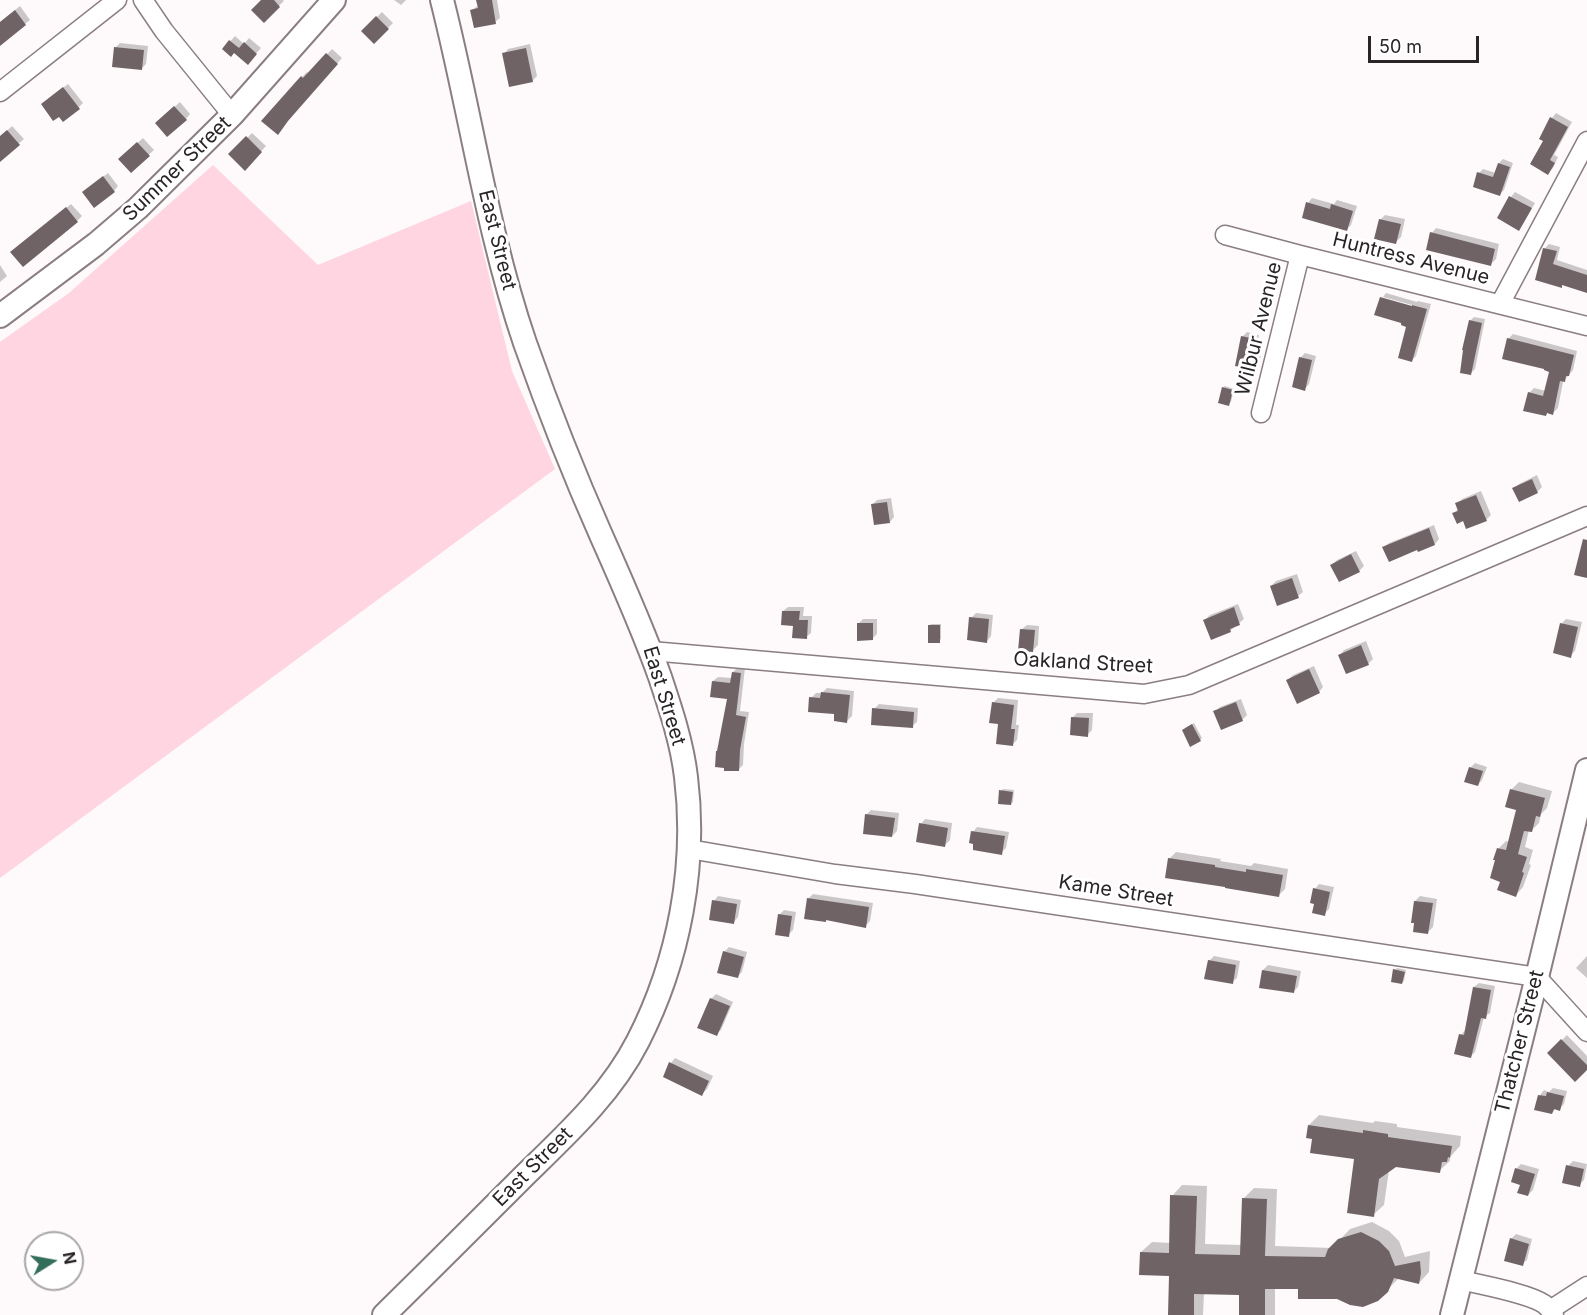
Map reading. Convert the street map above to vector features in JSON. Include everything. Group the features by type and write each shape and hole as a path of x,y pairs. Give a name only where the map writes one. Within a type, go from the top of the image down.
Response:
{"street":[{"path":"0,92 117,0"},
{"path":"143,0 164,31 232,115"},
{"name":"Summer Street","path":"0,316 117,226 232,115 334,0"},
{"name":"East Street","path":"384,1315 585,1116 613,1081 637,1043 663,984 674,952 689,849 689,805 682,755 667,698 651,651 564,445 513,307 442,0"},
{"path":"1500,304 1587,141"},
{"name":"Huntress Avenue","path":"1225,236 1587,326"},
{"name":"Wilbur Avenue","path":"1261,413 1300,255"},
{"name":"Oakland Street","path":"651,651 1144,693 1190,685 1587,516"},
{"name":"Thatcher Street","path":"1452,1315 1587,770"},
{"name":"Kame Street","path":"689,849 835,874 1537,977"},
{"path":"1537,977 1587,1032"},
{"path":"1461,1280 1524,1296 1538,1301 1552,1312 1587,1286"}],"shaded area":[{"path":"213,165 318,265 471,201 512,371 555,469 0,878 0,342 69,293"}],"building":[{"path":"261,0 274,0 280,7 264,23 251,10"},
{"path":"476,0 492,0 496,24 474,28 470,10 478,8"},
{"path":"15,10 26,25 0,46 0,22"},
{"path":"376,16 389,29 374,44 361,31"},
{"path":"229,40 239,48 244,42 257,54 248,65 234,53 231,57 222,49"},
{"path":"114,47 144,50 142,70 112,67"},
{"path":"526,48 533,82 509,87 502,53"},
{"path":"326,53 338,64 278,135 261,121 301,76 303,78"},
{"path":"63,87 80,109 63,122 59,117 53,121 41,104"},
{"path":"174,106 187,120 167,137 155,123"},
{"path":"1550,117 1568,127 1550,160 1555,163 1548,175 1530,164 1543,141 1539,139"},
{"path":"7,130 20,145 0,162 0,136"},
{"path":"246,136 262,152 245,171 228,154"},
{"path":"137,142 150,156 131,173 118,159"},
{"path":"1498,163 1510,167 1500,196 1473,187 1477,172 1493,177"},
{"path":"103,176 115,192 94,208 82,192"},
{"path":"1509,196 1532,208 1519,231 1497,218"},
{"path":"1306,202 1330,209 1331,204 1353,211 1347,231 1302,218"},
{"path":"66,207 78,222 23,267 10,252"},
{"path":"1379,219 1401,224 1396,244 1374,239"},
{"path":"1430,232 1495,249 1491,266 1426,250"},
{"path":"1543,248 1557,251 1553,264 1587,275 1587,293 1535,280"},
{"path":"1380,297 1427,309 1412,362 1398,358 1406,327 1401,323 1374,315"},
{"path":"1469,320 1482,323 1471,375 1460,373 1462,350"},
{"path":"1241,336 1255,339 1252,353 1258,355 1255,370 1235,366"},
{"path":"1507,338 1574,355 1569,376 1566,376 1565,382 1560,381 1553,415 1547,413 1546,416 1523,411 1528,392 1543,396 1549,372 1502,359"},
{"path":"1299,357 1312,360 1305,391 1292,387"},
{"path":"1222,387 1233,390 1229,406 1218,403"},
{"path":"1532,479 1538,493 1519,502 1512,488"},
{"path":"1476,495 1487,521 1466,529 1463,521 1457,524 1452,513 1458,511 1455,503"},
{"path":"887,502 890,523 874,525 871,504"},
{"path":"1429,528 1435,545 1389,562 1382,547"},
{"path":"1583,539 1587,540 1587,578 1574,575"},
{"path":"1351,554 1360,572 1339,582 1330,565"},
{"path":"1292,578 1299,598 1277,606 1270,586"},
{"path":"1234,607 1240,625 1230,629 1231,632 1211,640 1203,620"},
{"path":"782,611 800,611 799,620 808,620 807,639 792,638 793,626 781,625"},
{"path":"969,617 989,619 987,643 967,640"},
{"path":"857,623 873,623 873,640 857,641"},
{"path":"1560,623 1578,627 1571,658 1553,653"},
{"path":"928,625 940,625 940,643 928,643"},
{"path":"1020,629 1035,630 1033,652 1018,651"},
{"path":"1361,645 1369,665 1346,674 1338,655"},
{"path":"1309,669 1320,693 1297,704 1286,680"},
{"path":"732,672 741,673 736,715 746,717 739,771 724,771 724,768 715,767 727,699 710,697 712,681 730,683"},
{"path":"821,692 850,695 847,723 834,721 834,714 808,712 809,697 820,698"},
{"path":"992,702 1014,705 1011,729 1015,729 1013,746 996,744 998,724 989,723"},
{"path":"1236,702 1243,721 1221,730 1213,711"},
{"path":"872,708 914,712 913,728 871,725"},
{"path":"1071,717 1089,718 1088,737 1070,735"},
{"path":"1192,724 1201,741 1190,747 1182,730"},
{"path":"1469,767 1483,771 1478,786 1464,782"},
{"path":"1510,789 1545,798 1540,817 1536,816 1532,832 1524,831 1518,854 1527,857 1516,897 1497,890 1500,882 1490,878 1497,848 1506,850 1516,810 1505,807"},
{"path":"999,790 1013,792 1011,805 998,804"},
{"path":"865,814 895,818 892,837 863,834"},
{"path":"919,823 948,828 945,847 916,842"},
{"path":"971,831 1005,836 1002,855 973,850 973,844 969,843"},
{"path":"1168,858 1246,872 1246,869 1283,875 1279,897 1165,878"},
{"path":"1313,888 1330,892 1325,916 1312,913 1314,904 1310,903"},
{"path":"807,898 869,907 866,928 826,920 826,922 804,919"},
{"path":"712,900 737,904 734,924 709,920"},
{"path":"1414,901 1433,903 1428,934 1413,932 1414,923 1411,923"},
{"path":"778,914 792,916 789,937 775,935"},
{"path":"723,951 744,957 738,978 717,973"},
{"path":"1208,960 1236,965 1233,984 1204,979"},
{"path":"1393,969 1405,972 1402,984 1391,982"},
{"path":"1262,970 1297,976 1294,993 1259,988"},
{"path":"1473,987 1491,990 1486,1019 1481,1018 1471,1058 1454,1054 1459,1034 1464,1035"},
{"path":"710,998 730,1006 717,1036 697,1028"},
{"path":"1561,1039 1587,1065 1587,1070 1575,1082 1547,1053"},
{"path":"669,1062 709,1081 702,1096 663,1077"},
{"path":"1547,1092 1564,1096 1560,1111 1554,1109 1552,1114 1534,1110 1538,1095 1546,1096"},
{"path":"1308,1125 1363,1133 1363,1130 1388,1134 1388,1137 1452,1146 1450,1158 1448,1157 1447,1162 1442,1162 1440,1173 1396,1167 1379,1179 1374,1217 1347,1213 1354,1159 1310,1153 1312,1139 1306,1138"},
{"path":"1566,1165 1584,1169 1580,1187 1562,1183"},
{"path":"1515,1168 1535,1174 1528,1196 1517,1193 1520,1185 1511,1182"},
{"path":"1170,1195 1197,1196 1195,1254 1240,1255 1242,1198 1267,1199 1265,1256 1325,1257 1328,1249 1338,1239 1361,1232 1379,1241 1389,1251 1395,1266 1420,1261 1419,1284 1394,1278 1388,1292 1378,1301 1363,1307 1350,1305 1337,1299 1298,1299 1298,1289 1265,1289 1265,1315 1239,1315 1239,1295 1194,1294 1194,1315 1168,1315 1169,1276 1139,1275 1140,1252 1169,1253"},
{"path":"1510,1238 1529,1244 1523,1266 1504,1261"}]}
